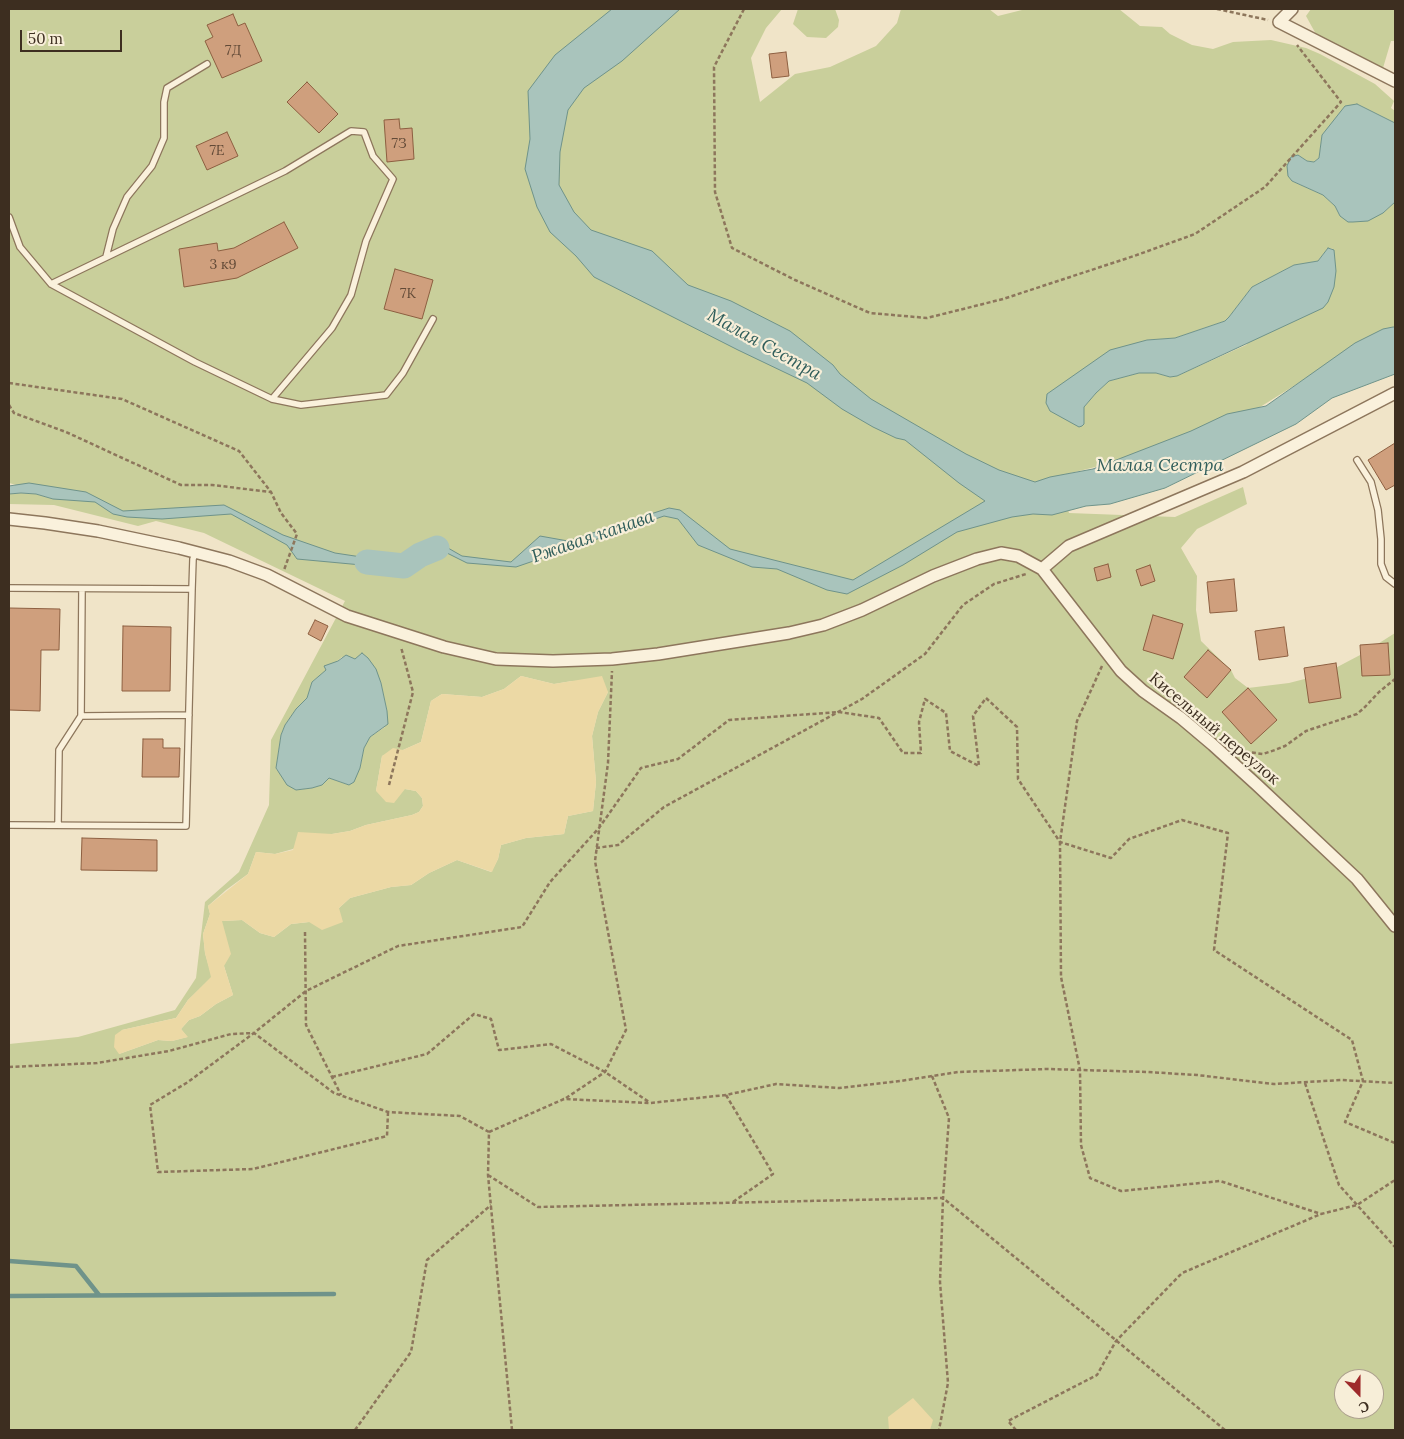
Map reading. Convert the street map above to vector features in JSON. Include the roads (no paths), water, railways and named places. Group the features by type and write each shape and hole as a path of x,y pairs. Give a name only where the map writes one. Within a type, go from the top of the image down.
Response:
{"street":[{"path":"1292,9 1279,22 1395,80"},
{"path":"9,520 46,523 98,531 229,561 280,581 347,616 444,648 496,659 553,661 612,659 698,649 789,633 822,625 862,610 933,576 977,558 1001,553 1018,556 1042,569 1069,546 1243,472 1395,393"},
{"name":"Кисельный переулок","path":"1042,569 1122,671 1143,691 1181,718 1220,751 1357,879 1395,926"}],"lane":[{"path":"106,257 113,229 127,197 152,166 164,138 164,102 167,88 207,64"},
{"path":"51,284 285,171 351,131 364,132 373,156 393,179 366,241 351,295 332,328 272,399"},
{"path":"9,217 20,247 51,284 195,362 272,399 302,405 386,395 403,373 433,319"},
{"path":"1357,460 1371,482 1378,510 1381,564 1386,577 1395,584"},
{"path":"9,825 186,826 193,559 196,552"},
{"path":"9,588 192,589"},
{"path":"58,825 59,750 81,716 82,589"},
{"path":"81,716 189,715"}],"water":[{"name":"Малая Сестра","path":"612,9 680,9 622,61 584,88 568,110 560,152 559,185 574,212 591,230 652,251 688,285 731,301 790,331 833,365 840,374 871,399 966,454 999,470 1035,482 1050,477 1093,469 1191,431 1227,414 1266,406 1355,343 1383,329 1393,327 1395,327 1395,374 1332,398 1296,424 1165,488 1110,504 1086,506 1052,515 1033,514 1012,517 957,532 903,565 847,594 827,590 777,569 752,567 698,545 678,519 664,516 516,567 467,563 443,551 394,568 297,559 287,545 231,514 162,519 127,517 113,514 95,502 53,499 36,494 9,494 9,486 29,483 86,492 123,511 224,505 283,535 335,553 401,563 441,544 462,556 511,562 540,536 568,541 669,508 680,510 730,549 853,580 985,501 905,440 896,438 873,427 842,409 807,383 594,277 576,256 550,232 537,207 525,169 530,139 528,91 555,55"},
{"path":"1357,104 1395,123 1395,202 1383,213 1368,221 1348,222 1340,216 1335,206 1323,195 1292,181 1288,176 1287,166 1291,157 1298,155 1307,161 1314,162 1319,158 1322,135 1345,106"},
{"path":"1328,248 1334,250 1336,271 1334,287 1328,302 1323,308 1177,376 1170,377 1156,373 1139,373 1109,381 1084,407 1084,424 1082,426 1079,427 1050,411 1046,403 1047,394 1110,350 1147,340 1175,338 1225,321 1252,287 1294,265 1318,261"},
{"path":"362,653 376,669 381,683 388,724 370,737 364,748 360,768 354,782 349,785 329,778 322,785 296,790 287,785 276,768 281,735 285,725 296,709 307,698 312,682 326,670 324,666 338,661 346,655 355,659"}],"waterway":[{"name":"Ржавая канава","path":"367,562 404,566 420,555 437,548"},
{"path":"9,1261 76,1266 99,1295"},
{"path":"9,1296 334,1294"}]}
